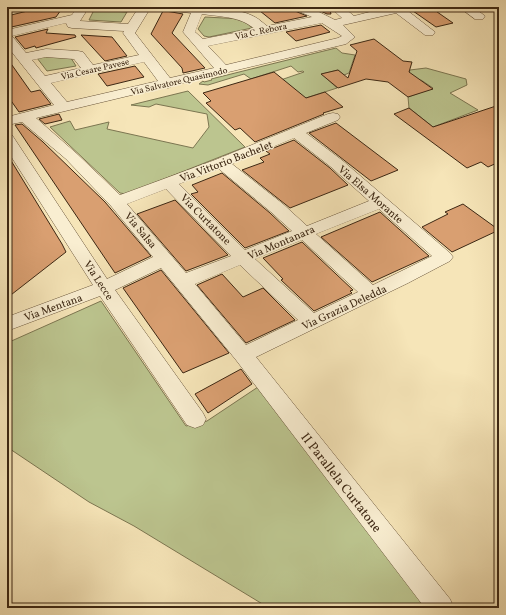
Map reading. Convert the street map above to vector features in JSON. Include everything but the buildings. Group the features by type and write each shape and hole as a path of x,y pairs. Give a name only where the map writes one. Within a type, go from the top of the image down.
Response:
{"street":[{"path":"7,8 13,7"},
{"path":"131,31 145,7"},
{"path":"170,7 245,16 264,30"},
{"path":"300,7 327,22"},
{"path":"336,7 352,20"},
{"path":"465,7 479,16"},
{"path":"400,8 429,32"},
{"name":"Via C. Rebora","path":"199,44 264,30 352,20 400,8"},
{"path":"198,10 189,32 224,70"},
{"path":"80,12 72,24 131,31"},
{"path":"7,34 80,12"},
{"name":"Via Salvatore Quasimodo","path":"7,121 168,84 342,41 349,37 347,34 327,22"},
{"path":"131,31 147,57 168,84"},
{"path":"7,38 64,108"},
{"path":"23,58 46,53 78,55 90,70"},
{"name":"Via Cesare Pavese","path":"42,81 147,57"},
{"name":"Via Salsa","path":"25,117 71,156 117,202 244,355"},
{"name":"Via Vittorio Bachelet","path":"117,202 221,163 334,117"},
{"name":"Via Elsa Morante","path":"296,133 337,164 444,257"},
{"name":"Via Lecce","path":"7,138 104,288 195,420"},
{"path":"221,163 277,208 370,294"},
{"name":"Via Curtatone","path":"169,183 244,258 312,322"},
{"name":"Via Montanara","path":"182,282 380,202"},
{"name":"Via Grazia Deledda","path":"244,355 402,280 444,257"},
{"name":"Via Mentana","path":"7,324 104,288 164,259"},
{"name":"II Parallela Curtatone","path":"244,355 441,608"}],"green space":[{"path":"94,10 127,12 121,22 89,20"},
{"path":"205,17 242,19 252,28 209,37 204,36 198,29"},
{"path":"336,48 342,53 355,55 349,73 344,75 338,70 322,74 337,88 306,98 269,84 304,72 298,72 291,66 251,79 244,74 208,85 199,84 203,81 204,82"},
{"path":"47,55 71,58 76,66 47,71 37,58"},
{"path":"426,68 466,79 467,85 450,93 478,110 433,127 409,108 408,97 433,88 421,80 411,83 407,80 410,70"},
{"path":"188,91 245,147 126,194 120,193 50,127 70,121 75,130 109,122 107,129 193,148 209,127 207,114 156,104 149,107 131,105"},
{"path":"101,301 186,426 207,421 258,387 435,608 269,608 134,526 89,502 7,447 7,343"}]}
